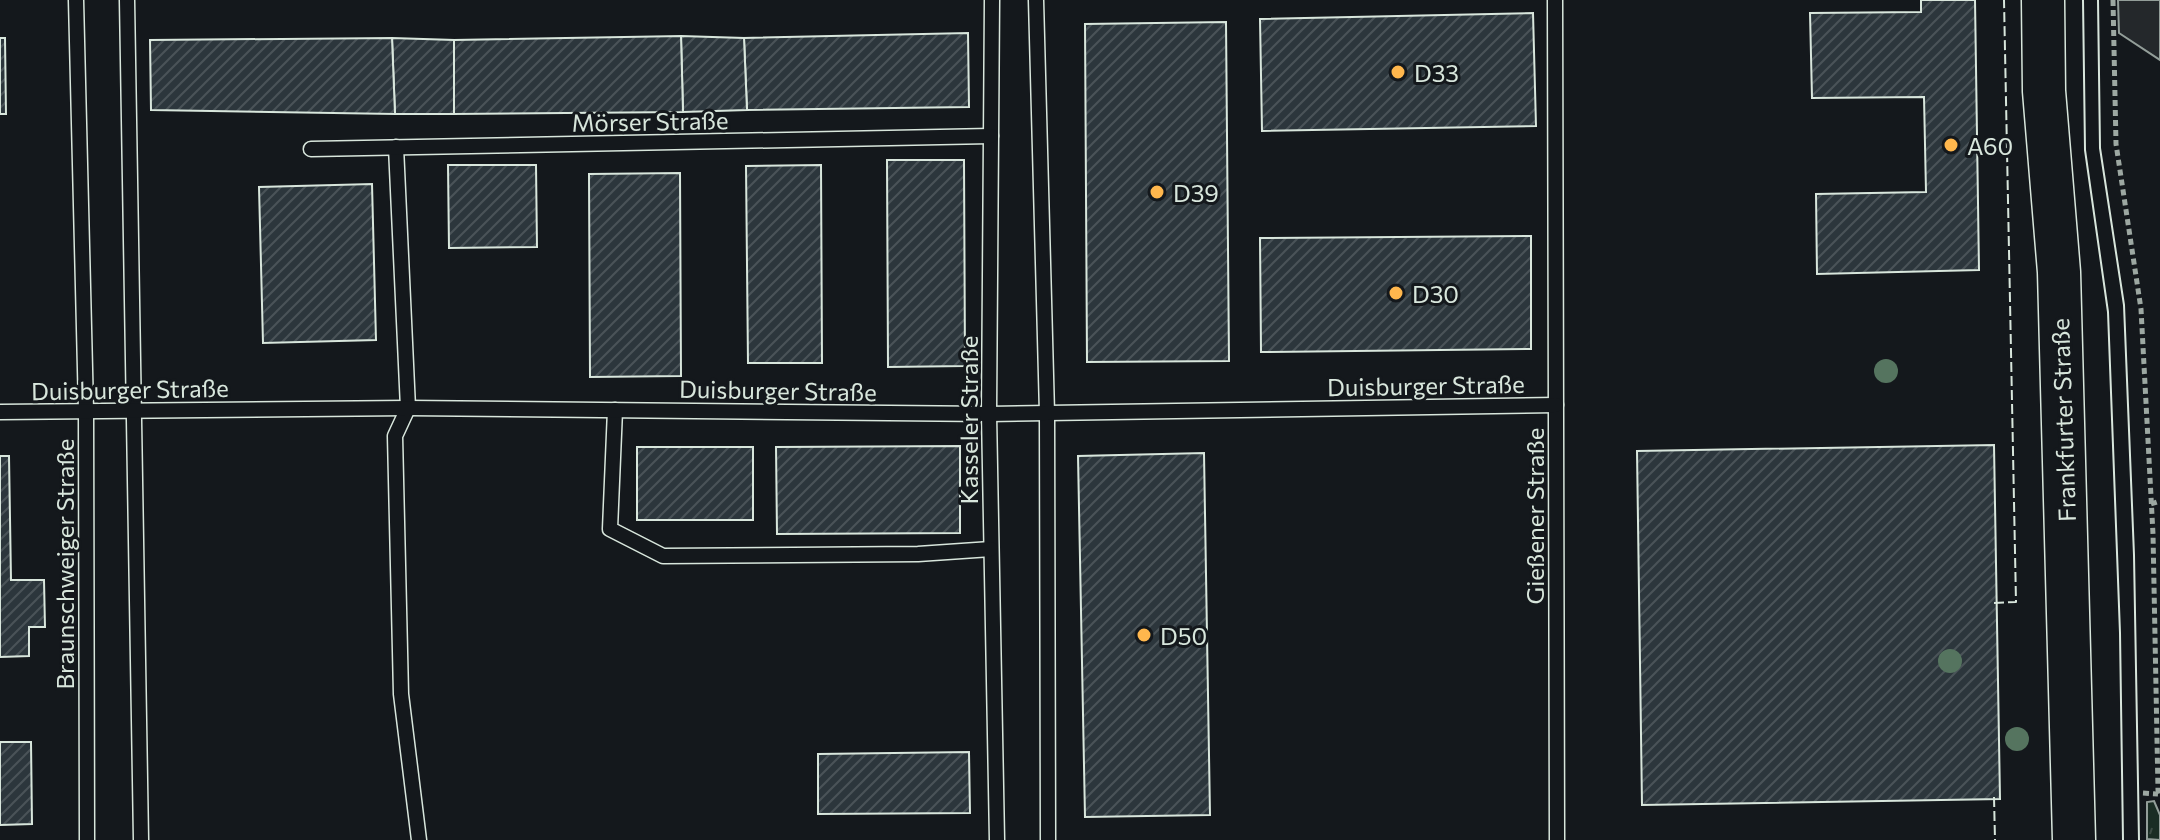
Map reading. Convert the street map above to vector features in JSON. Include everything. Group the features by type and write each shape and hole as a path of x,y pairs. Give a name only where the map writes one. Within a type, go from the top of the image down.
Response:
{"main road":[{"name":"Frankfurter Straße","path":"2043,0 2044,91 2059,287 2074,840"}],"lane":[{"name":"Braunschweiger Straße","path":"76,0 86,410 87,840"},
{"path":"127,0 141,840"},
{"name":"Kasseler Straße","path":"992,0 989,414 997,840"},
{"path":"1036,0 1047,413 1048,840"},
{"name":"Gießener Straße","path":"1555,0 1557,840"},
{"name":"Mörser Straße","path":"311,149 991,136"},
{"path":"396,147 408,408 395,436 401,694 419,840"},
{"name":"Duisburger Straße","path":"0,412 408,408 989,414 1556,405"},
{"path":"615,410 610,529 663,556 918,554 991,549"}],"path":[{"path":"2113,0 2116,144 2141,309 2151,504 2159,795 2143,793"},
{"path":"2151,504 2160,501"}],"green space":[{"path":"2154,801 2160,815 2160,840 2147,839 2147,802"}],"shaded area":[{"path":"2118,0 2160,0 2160,60 2119,33"}],"building":[{"name":"A60","path":"1921,0 1975,0 1979,270 1817,274 1816,194 1926,192 1924,97 1812,98 1810,13 1921,12"},
{"name":"D33","path":"1533,13 1536,126 1262,131 1260,19"},
{"name":"D39","path":"1226,22 1229,361 1087,362 1085,24"},
{"path":"968,33 969,107 747,110 744,38"},
{"path":"681,36 744,38 747,110 683,112"},
{"path":"681,36 683,112 454,114 454,40"},
{"path":"0,38 5,38 6,114 0,114"},
{"path":"392,38 454,40 454,114 395,114"},
{"path":"392,38 395,114 151,110 150,40"},
{"path":"887,160 964,160 965,366 888,367"},
{"path":"448,165 536,165 537,247 449,248"},
{"path":"821,165 822,363 748,363 746,166"},
{"path":"680,173 681,376 590,377 589,174"},
{"path":"372,184 376,340 263,343 259,187"},
{"name":"D30","path":"1531,236 1531,349 1261,352 1260,238"},
{"path":"1994,445 2000,799 1642,805 1637,451"},
{"path":"960,446 960,533 777,534 776,447"},
{"path":"637,447 753,447 753,520 637,520"},
{"name":"D50","path":"1204,453 1210,815 1085,817 1078,456"},
{"path":"0,456 9,456 11,580 44,580 45,627 29,627 29,656 0,657"},
{"path":"0,742 31,742 32,824 0,825"},
{"path":"969,752 970,813 818,814 818,754"}],"tram line":[{"path":"2083,0 2085,150 2108,312 2120,633 2123,840"},
{"path":"2098,0 2100,148 2124,305 2134,555 2139,840"}],"fence":[{"path":"1994,603 2016,602 2004,0"},
{"path":"1994,797 1995,840"}],"place":[{"name":"D33","path":"1398,72"},
{"name":"A60","path":"1951,145"},
{"name":"D39","path":"1157,192"},
{"name":"D30","path":"1396,293"},
{"name":"D50","path":"1144,635"}]}
